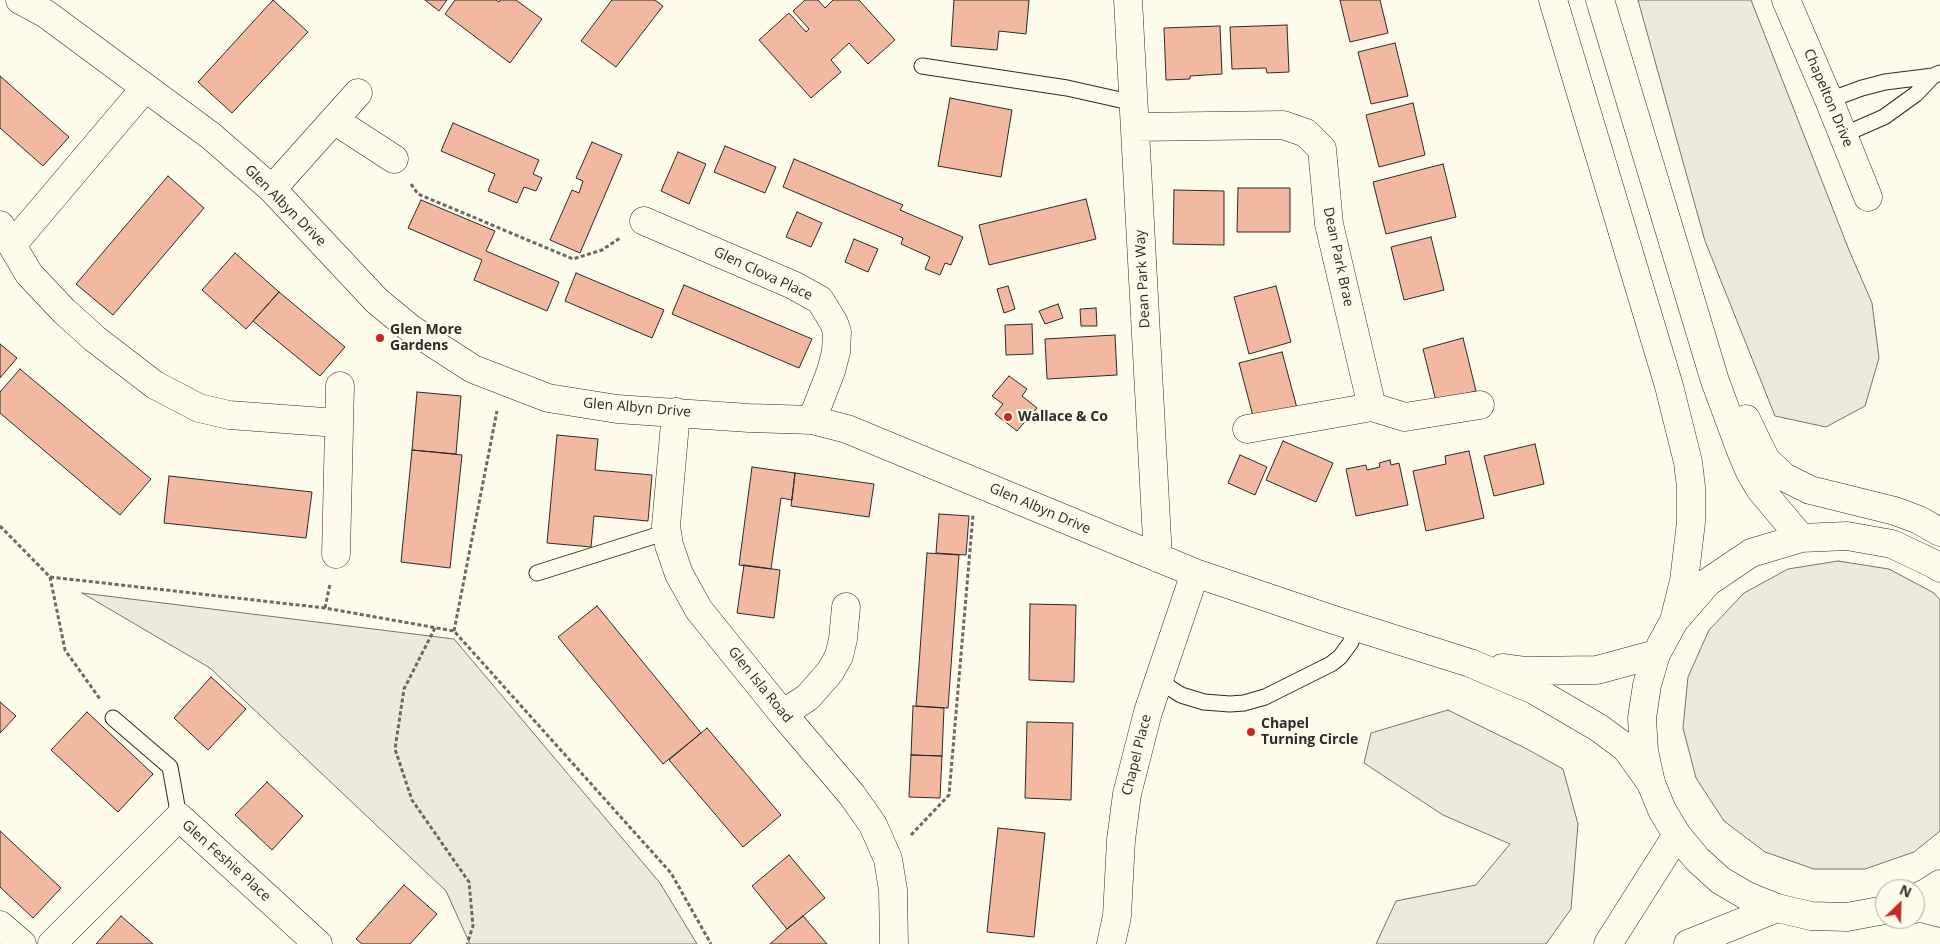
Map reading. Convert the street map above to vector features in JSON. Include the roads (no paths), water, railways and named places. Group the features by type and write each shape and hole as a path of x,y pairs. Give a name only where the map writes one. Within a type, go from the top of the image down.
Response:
{"street":[{"name":"Glen Albyn Drive","path":"20,0 46,14 211,136 272,189 377,301 411,329 473,369 548,398 617,409 749,418 812,420 846,429 1195,573 1355,627 1470,663"},
{"name":"Dean Park Way","path":"1128,0 1158,558"},
{"path":"1552,0 1669,386 1688,462 1691,487 1691,522 1684,581 1674,621"},
{"path":"1600,0 1716,381 1750,472 1760,489 1801,538"},
{"name":"Chapelton Drive","path":"1786,0 1868,197"},
{"path":"145,88 6,234 29,274 64,311 95,339 155,385 176,397 199,408 229,415 338,423"},
{"path":"272,189 358,93"},
{"name":"Dean Park Brae","path":"1135,115 1283,125 1306,133 1322,149 1329,224 1372,407"},
{"path":"334,120 394,159"},
{"name":"Glen Clova Place","path":"644,222 793,285 820,300 837,332 836,352 831,371 812,420"},
{"path":"1692,302 1766,460 1775,470 1784,477 1810,490 1895,511 1919,520 1940,532"},
{"path":"336,554 340,386"},
{"path":"1247,429 1372,407 1405,417 1480,405"},
{"name":"Glen Isla Road","path":"676,412 667,501 667,532 669,545 679,574 699,610 783,714 852,794 873,825 888,859 893,890 894,944"},
{"path":"1875,913 1847,917 1811,916 1777,908 1747,896 1720,880 1697,859 1676,835 1662,810 1651,783 1644,751 1642,718 1647,685 1656,654 1674,621 1708,582 1751,554 1801,538 1847,536 1892,544 1940,568"},
{"name":"Chapel Place","path":"1111,944 1117,916 1121,840 1127,794 1148,712 1195,573"},
{"path":"783,714 808,697 830,672 839,656 843,639 846,608"},
{"path":"1470,663 1525,671 1597,670 1656,654"},
{"path":"1470,663 1534,690 1599,728 1626,748 1651,783"},
{"name":"Glen Feshie Place","path":"52,944 179,817 318,944"},
{"path":"1608,944 1676,835"},
{"path":"1925,893 1940,884"},
{"path":"1688,944 1777,908"},
{"path":"1925,909 1940,913"},
{"path":"0,925 22,944"}],"lane":[{"path":"922,66 1067,88 1135,115"},
{"path":"1829,100 1885,82 1936,74"},
{"path":"1843,135 1884,117 1916,94 1936,74"},
{"path":"537,573 667,532"},
{"path":"1160,677 1170,688 1181,695 1204,702 1230,704 1258,699 1331,664 1346,650 1355,627"},
{"path":"114,718 170,766 179,817"}],"place":[{"name":"Glen More Gardens","path":"380,338"},
{"name":"Wallace & Co","path":"1008,417"},
{"name":"Chapel Turning Circle","path":"1251,732"}]}
